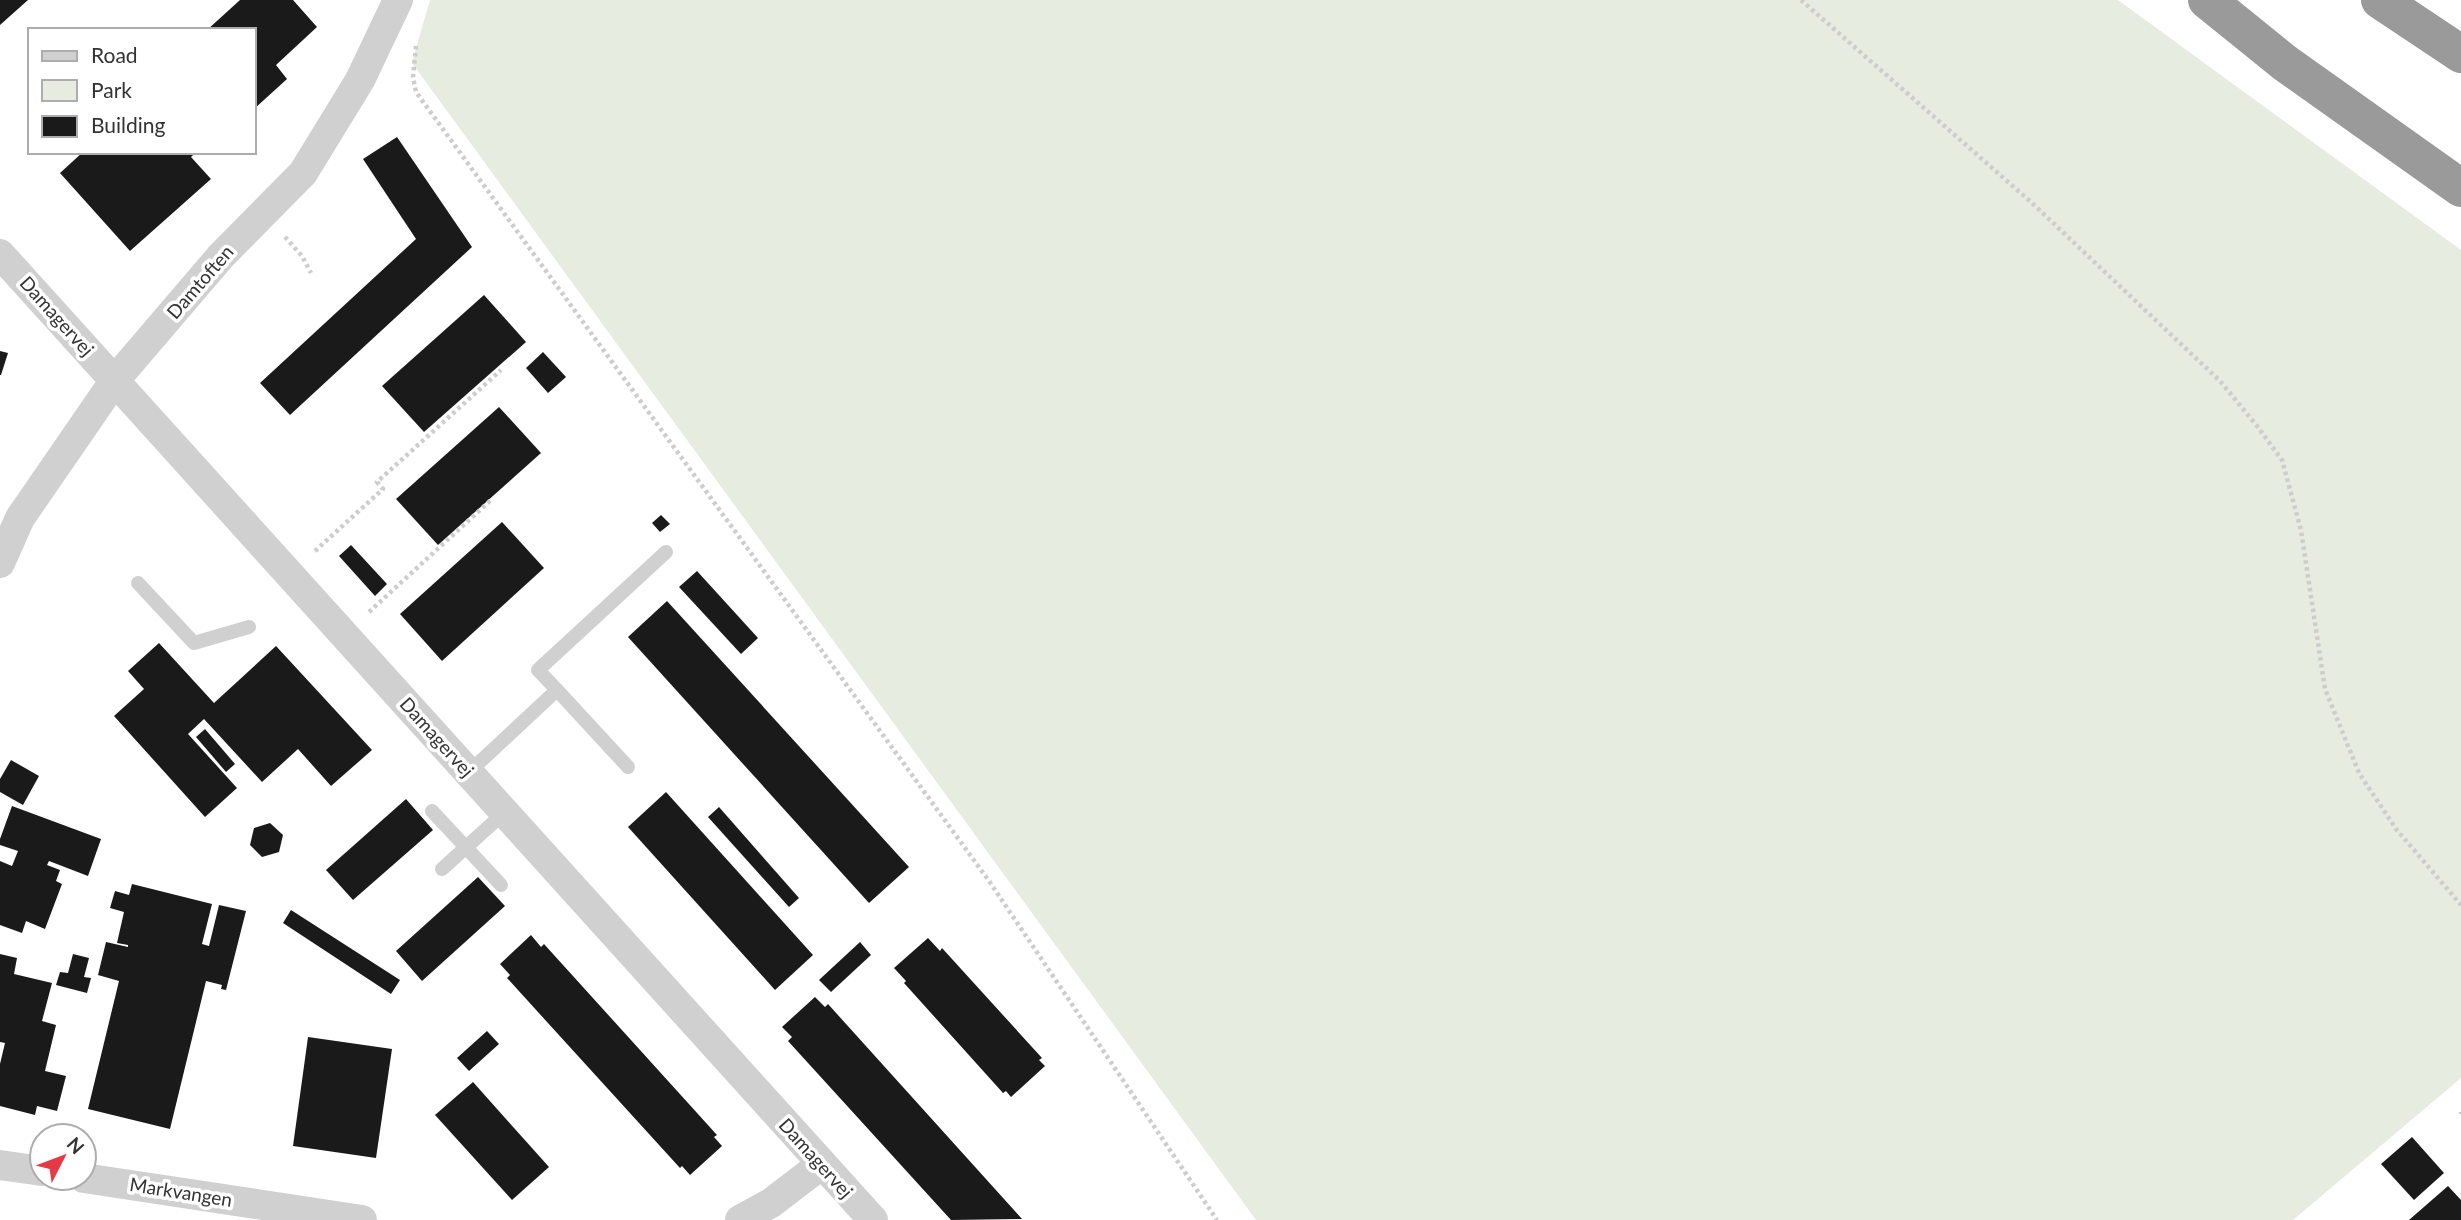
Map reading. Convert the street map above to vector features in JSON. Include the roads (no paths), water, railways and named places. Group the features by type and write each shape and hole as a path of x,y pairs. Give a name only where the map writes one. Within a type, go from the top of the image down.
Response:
{"highway":[{"path":"2207,0 2285,63 2461,188"},
{"path":"2380,0 2461,54"}],"street":[{"name":"Damtoften","path":"0,563 20,517 115,380 221,256 303,173 360,80 397,1"},
{"name":"Damagervej","path":"0,254 873,1220"},
{"path":"740,1220 771,1203 822,1164"},
{"path":"0,1165 28,1169"},
{"name":"Markvangen","path":"98,1180 362,1220"}],"lane":[{"path":"628,767 538,670 666,552"},
{"path":"138,583 194,643 249,627"},
{"path":"469,772 557,690"},
{"path":"432,811 501,886"},
{"path":"442,869 505,812"}]}
